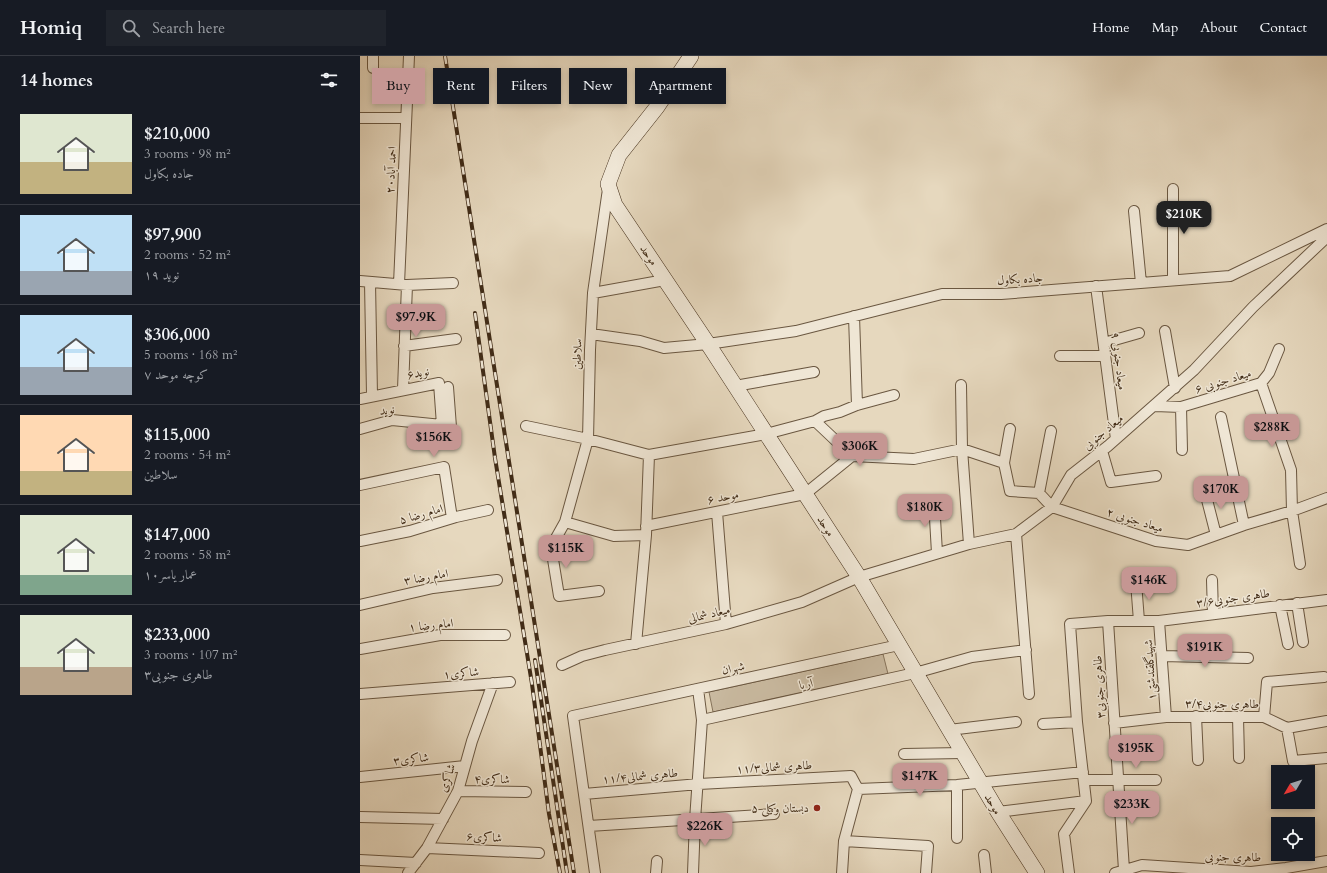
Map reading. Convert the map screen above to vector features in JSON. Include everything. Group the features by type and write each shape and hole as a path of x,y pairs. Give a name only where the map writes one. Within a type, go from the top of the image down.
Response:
{"street":[{"path":"373,56 373,68"},
{"name":"احمد آباد۲۰","path":"403,390 406,118 409,56"},
{"path":"608,184 619,156 657,107 691,56"},
{"path":"360,118 406,118"},
{"name":"موحد","path":"608,184 616,205 708,344 859,578 948,730 1037,873"},
{"name":"سلاطین","path":"599,591 559,596 552,547 565,522 588,440 593,293 608,184"},
{"path":"1173,189 1173,280"},
{"path":"1134,211 1141,283"},
{"name":"جاده بکاول","path":"591,334 640,341 664,348 708,344 796,330 942,294 1001,294 1230,276 1327,229"},
{"name":"میعاد جنوبی","path":"859,578 969,544 1016,534 1052,507 1071,475 1102,451 1175,388 1194,370 1253,307 1327,237"},
{"path":"593,293 665,280"},
{"path":"372,395 365,282 403,285 453,283"},
{"name":"میعاد جنوبی ۹","path":"1096,286 1116,439"},
{"path":"854,316 857,405"},
{"path":"1165,331 1175,388"},
{"path":"1104,344 1139,333"},
{"path":"404,346 456,340"},
{"name":"میعاد جنوبی ۶","path":"1155,406 1181,408 1261,383 1269,373 1278,350"},
{"path":"1060,356 1105,356"},
{"path":"735,386 814,372"},
{"name":"نوید۶","path":"360,399 372,395 439,383 442,425"},
{"path":"1261,383 1292,470 1292,511 1300,564"},
{"path":"961,385 962,449 969,544"},
{"path":"442,425 451,427 448,387"},
{"path":"526,426 649,456 766,434 815,421 824,416 840,412 857,405 894,395"},
{"path":"1181,408 1182,450"},
{"path":"1221,417 1244,525"},
{"name":"نوید","path":"360,429 392,420 442,425"},
{"path":"815,421 852,456 914,459 962,449 1004,463"},
{"path":"1010,429 1004,463 1010,491 1039,493 1052,507"},
{"path":"1039,493 1051,431"},
{"path":"1102,451 1112,482 1156,476"},
{"path":"636,644 646,530 649,456"},
{"path":"805,494 852,456"},
{"path":"360,485 444,467 452,518"},
{"path":"1205,492 1216,535"},
{"name":"موحد ۶","path":"565,522 614,536 646,530 717,512 805,494"},
{"path":"934,501 937,553"},
{"name":"میعاد جنوبی ۲","path":"1052,507 1156,541 1188,545 1244,525 1326,501"},
{"name":"امام رضا ۵","path":"360,541 410,531 452,518 488,510"},
{"path":"717,512 726,624"},
{"path":"1016,534 1029,694"},
{"name":"میعاد شمالی","path":"562,665 582,656 726,624 802,602 859,578"},
{"name":"امام رضا ۳","path":"360,604 433,588 497,580"},
{"path":"1212,580 1213,614"},
{"path":"1136,582 1139,621"},
{"path":"1296,603 1303,642"},
{"name":"طاهری جنوبی۳/۶","path":"1077,722 1070,624 1108,621 1159,621 1296,603 1327,603"},
{"path":"1280,605 1288,644"},
{"name":"طاهری جنوبی۳","path":"1108,621 1118,781 1119,872"},
{"name":"شهیدگلقندشتی۱","path":"1159,621 1166,717"},
{"name":"امام رضا ۱","path":"360,649 440,635 505,635"},
{"name":"شهران","path":"584,794 573,716 899,645"},
{"name":"آریا","path":"702,720 915,673 972,657 1026,650"},
{"path":"1162,656 1248,658"},
{"path":"1264,716 1267,682 1324,676"},
{"name":"شاکری۱","path":"360,694 510,682"},
{"name":"شاکری","path":"408,873 427,848 458,791 472,741 493,683"},
{"path":"693,873 702,720 698,689"},
{"path":"1196,716 1198,760"},
{"name":"طاهری جنوبی۳/۴","path":"1114,723 1166,717 1264,716 1287,728"},
{"path":"1238,717 1239,758"},
{"path":"1327,721 1287,728 1293,761 1327,758"},
{"path":"948,730 1016,722"},
{"path":"1043,724 1077,722 1086,801 1064,834 1069,873"},
{"path":"904,754 962,753"},
{"name":"شاکری۳","path":"360,777 465,766"},
{"name":"طاهری شمالی۱۱/۳","path":"698,784 851,776 858,789"},
{"path":"842,873 844,841 858,789 957,785 1083,776 1118,781 1156,780"},
{"name":"طاهری شمالی۱۱/۴","path":"584,794 698,784"},
{"path":"957,785 957,838"},
{"name":"شاکری۴","path":"458,791 526,792"},
{"path":"584,794 595,873"},
{"path":"998,812 1086,801"},
{"path":"589,826 774,814"},
{"path":"360,817 443,819"},
{"path":"844,841 928,846 926,873"},
{"name":"شاکری۶","path":"427,848 539,853"},
{"path":"984,855 986,873"},
{"path":"360,860 416,863"},
{"path":"656,873 657,861"},
{"name":"طاهری جنوبی","path":"1119,872 1142,869 1251,872 1327,861"}],"shaded area":[{"path":"883,654 888,674 713,712 709,692"}],"railway":[{"path":"445,56 574,873"},
{"path":"475,313 495,458 532,684 549,814 560,873"},
{"path":"535,660 567,873"}],"place":[{"name":"دبستان وکیلی ۵","path":"817,808"}]}
